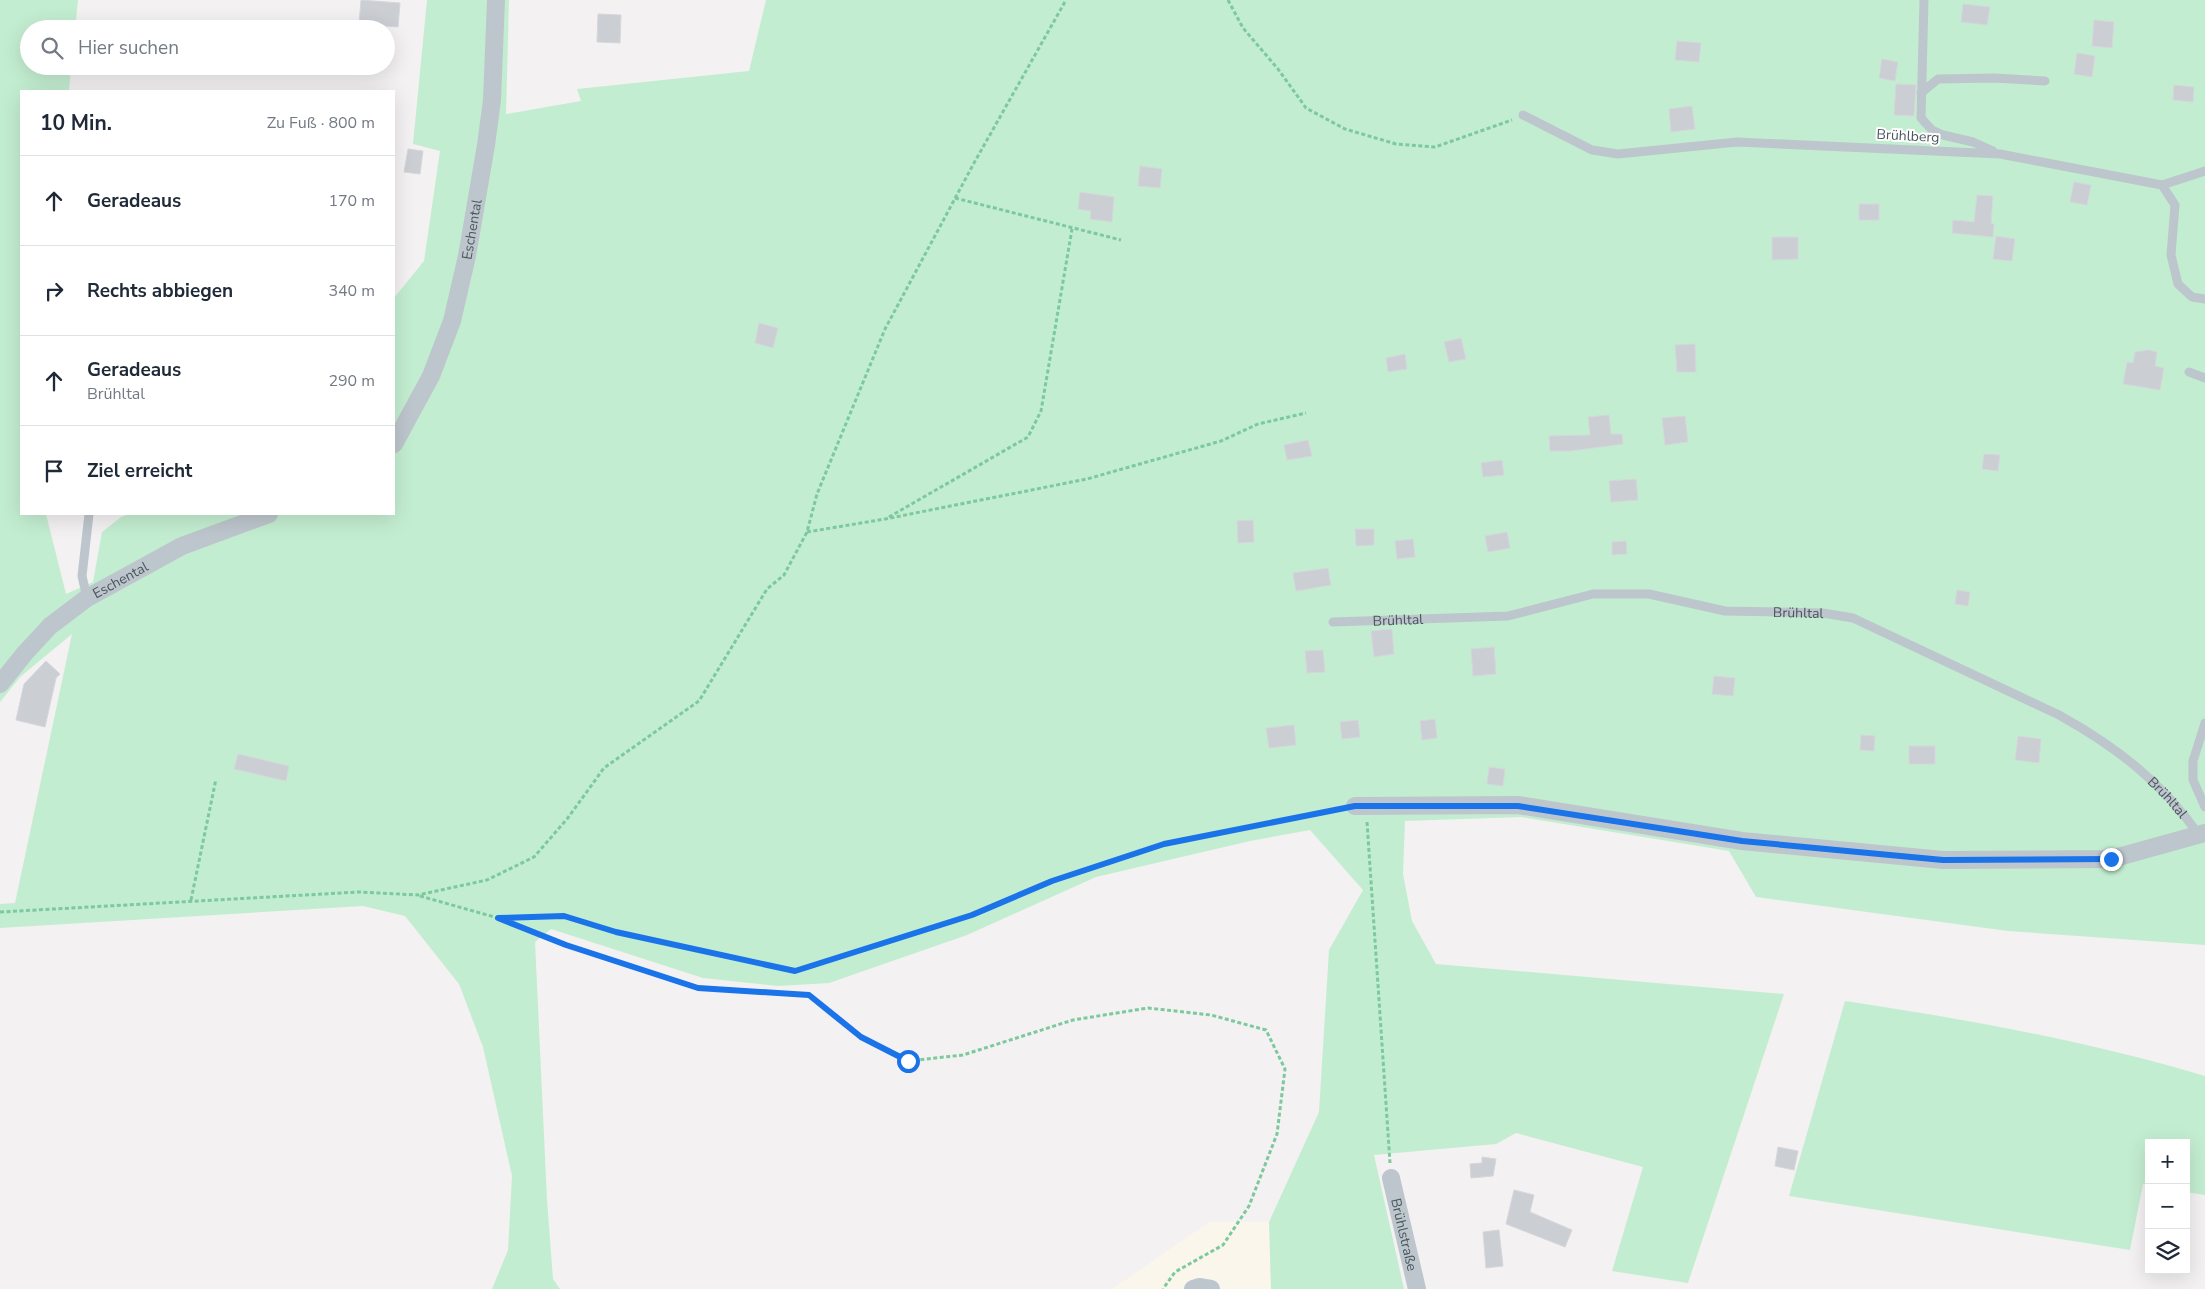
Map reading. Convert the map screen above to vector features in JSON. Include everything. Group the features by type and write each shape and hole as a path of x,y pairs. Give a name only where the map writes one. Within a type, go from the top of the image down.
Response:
{"street":[{"name":"Eschental","path":"395,442 431,376 442,351 454,312 467,256 492,100 496,0"},
{"name":"Eschental","path":"0,684 50,626 87,598 182,546 244,518 263,515"},
{"name":"Brühltal","path":"1360,806 1518,806 1742,841 1943,860 2111,859 2202,834"},
{"name":"Brühlstraße","path":"1391,1178 1417,1289"},
{"path":"1193,1289 1199,1287 1211,1289"}],"lane":[{"path":"1924,0 1921,118 1932,130 1943,135 1973,142 2000,154"},
{"path":"1921,93 1938,79 1994,78 2045,81"},
{"name":"Brühlberg","path":"1523,116 1592,150 1618,154 1737,142 2000,154 2162,185"},
{"path":"2205,171 2162,185 2175,205 2171,255 2178,284 2192,297 2205,299"},
{"path":"2189,372 2205,378"},
{"path":"87,598 82,576 89,515"},
{"name":"Brühltal","path":"1333,622 1508,616 1593,594 1648,594 1725,611 1823,612 1853,618 2059,715 2092,733 2152,778 2202,834"},
{"name":"Brühltal","path":"2205,723 2193,761 2193,780 2205,807"}],"path":[{"path":"418,895 487,880 534,857 567,819 604,768 699,701 767,589 784,574 807,532 817,494 885,329 955,198 1066,0"},
{"path":"1228,0 1244,28 1278,69 1306,108 1345,128 1396,144 1435,146 1523,116"},
{"path":"955,198 1121,240"},
{"path":"886,519 1028,437 1042,411 1072,228"},
{"path":"807,532 886,519 1087,479 1221,441 1258,424 1306,413"},
{"path":"191,900 216,779"},
{"path":"498,918 564,916 616,932 795,971 972,915 1052,881 1164,844 1360,806 1391,1178"},
{"path":"0,912 359,892 418,895 498,918 566,945 698,988 809,995 861,1037 908,1061 962,1055 1074,1020 1148,1008 1211,1015 1266,1030 1285,1069 1277,1134 1249,1206 1223,1245 1175,1272 1163,1289"}],"shaded area":[{"path":"1209,1222 1269,1222 1271,1289 1112,1289"}],"green space":[{"path":"0,0 78,0 76,20 20,20 20,75 70,75 69,90 20,90 20,515 46,515 66,594 93,582 102,532 126,515 395,515 395,297 424,261 440,151 413,144 427,0 509,0 506,114 581,101 577,89 749,71 766,0 2205,0 2205,945 2008,931 1756,897 1729,851 1521,817 1405,821 1403,874 1412,921 1436,964 1784,994 1688,1283 1612,1271 1643,1167 1516,1133 1496,1144 1374,1155 1404,1289 1271,1289 1269,1222 1319,1112 1329,950 1363,890 1310,830 1250,841 1096,877 967,935 829,983 778,986 703,978 551,929 535,942 547,1200 553,1279 560,1289 492,1289 508,1250 512,1176 483,1047 459,984 405,916 363,906 0,928 0,904 15,903 72,634 20,677 0,702"},
{"path":"1845,1001 1936,1015 2026,1032 2161,1063 2205,1076 2205,1195 2190,1193 2190,1139 2145,1139 2145,1184 2143,1184 2130,1250 1789,1196"}],"building":[{"path":"361,0 400,3 398,27 395,27 395,20 359,20"},
{"path":"1963,4 1990,7 1987,25 1961,22"},
{"path":"598,14 621,15 620,43 597,42"},
{"path":"2094,20 2114,22 2112,48 2092,46"},
{"path":"1677,41 1701,43 1699,62 1675,60"},
{"path":"2077,53 2095,56 2092,77 2074,74"},
{"path":"1882,59 1898,62 1895,81 1879,78"},
{"path":"1896,84 1916,85 1914,116 1894,115"},
{"path":"2174,85 2194,87 2193,102 2173,100"},
{"path":"1692,106 1695,129 1671,132 1669,109"},
{"path":"408,149 423,151 420,174 404,172"},
{"path":"1140,166 1162,169 1160,188 1138,186"},
{"path":"2074,182 2091,185 2087,205 2070,202"},
{"path":"1080,192 1114,197 1112,222 1090,219 1091,211 1078,209"},
{"path":"1977,195 1993,196 1991,223 1994,224 1993,237 1952,233 1953,220 1974,222"},
{"path":"1859,204 1879,204 1879,220 1859,220"},
{"path":"1996,236 2015,239 2012,261 1993,259"},
{"path":"1772,237 1798,237 1798,259 1772,260"},
{"path":"759,323 778,328 773,348 755,343"},
{"path":"1461,338 1466,359 1449,362 1444,342"},
{"path":"1695,344 1696,372 1677,372 1675,345"},
{"path":"2149,350 2157,352 2155,366 2164,368 2160,390 2123,384 2127,362 2133,363 2135,352"},
{"path":"1405,354 1407,369 1388,372 1386,358"},
{"path":"1609,415 1611,434 1622,434 1623,444 1571,451 1550,451 1549,436 1590,435 1588,417"},
{"path":"1685,416 1688,442 1665,445 1662,418"},
{"path":"1308,440 1312,456 1287,460 1284,445"},
{"path":"1984,454 2000,455 1998,471 1982,469"},
{"path":"1502,460 1504,475 1483,477 1481,463"},
{"path":"1636,479 1638,500 1611,502 1609,481"},
{"path":"1253,520 1254,542 1238,543 1237,521"},
{"path":"1355,529 1374,529 1374,545 1356,546"},
{"path":"1507,532 1510,548 1488,552 1485,536"},
{"path":"1413,539 1415,557 1397,559 1395,541"},
{"path":"1626,541 1627,554 1612,555 1612,542"},
{"path":"1328,568 1331,585 1296,591 1293,573"},
{"path":"1957,590 1970,592 1968,606 1955,604"},
{"path":"1392,629 1394,654 1374,657 1371,631"},
{"path":"1494,647 1496,674 1473,676 1471,649"},
{"path":"1323,650 1325,672 1307,673 1305,651"},
{"path":"46,661 60,674 56,678 45,727 16,720 24,684"},
{"path":"1714,676 1735,678 1733,696 1712,694"},
{"path":"1435,719 1437,738 1422,740 1420,721"},
{"path":"1358,720 1360,737 1342,739 1340,722"},
{"path":"1294,725 1296,745 1269,748 1266,728"},
{"path":"1861,735 1875,736 1874,751 1860,750"},
{"path":"2018,736 2041,739 2039,763 2015,760"},
{"path":"1909,746 1935,746 1935,764 1909,764"},
{"path":"238,754 289,766 286,781 234,769"},
{"path":"1489,767 1505,769 1503,786 1487,784"},
{"path":"1778,1147 1798,1151 1794,1170 1775,1166"},
{"path":"1482,1157 1496,1159 1493,1176 1471,1178 1470,1164 1482,1163"},
{"path":"1514,1190 1534,1195 1530,1212 1572,1230 1565,1247 1506,1224"},
{"path":"1499,1230 1503,1266 1486,1268 1483,1232"}],"route":[{"path":"908,1061 861,1037 809,995 698,988 566,945 498,918 564,916 616,932 795,971 972,915 1052,881 1164,844 1355,806 1518,806 1742,841 1943,860 2111,859"}]}
